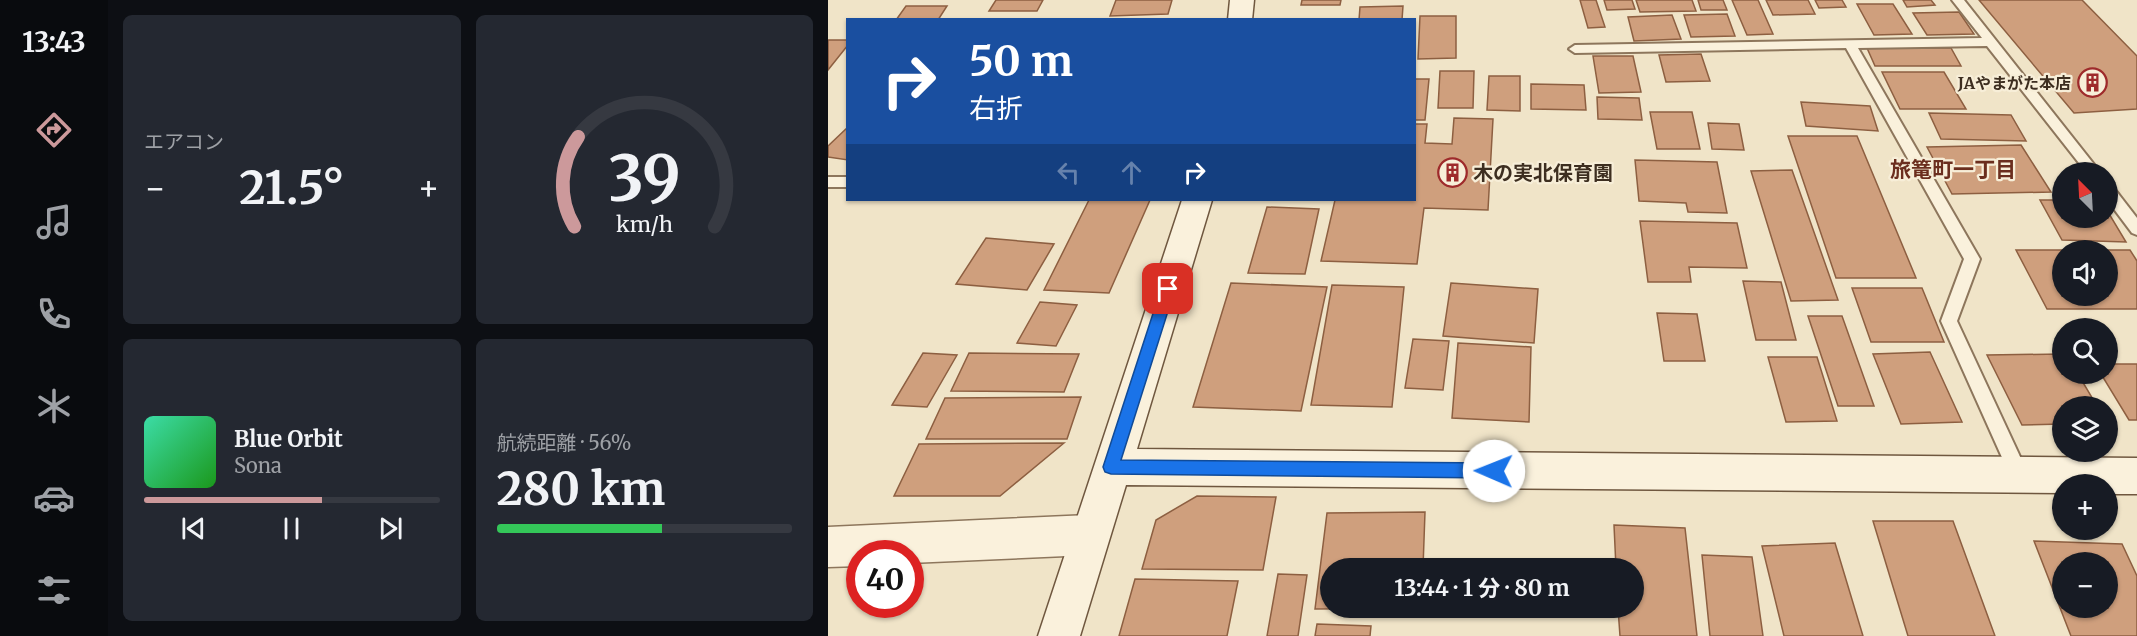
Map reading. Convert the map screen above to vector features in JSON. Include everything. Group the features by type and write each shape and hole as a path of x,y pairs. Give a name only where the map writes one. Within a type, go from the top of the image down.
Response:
{"street":[{"path":"1240,18 1242,0"},
{"path":"1059,636 1089,535 1197,201"},
{"path":"1111,467 2137,476"},
{"path":"828,546 1089,535"}],"lane":[{"path":"1958,0 2085,162"},
{"path":"1575,49 1991,42"},
{"path":"1850,44 1972,259 1949,321 2020,476"},
{"path":"828,182 846,182"},
{"path":"2118,204 2137,229"}],"building":[{"path":"996,0 1043,0 1037,11 989,11"},
{"path":"1116,0 1172,0 1168,14 1110,16"},
{"path":"1302,0 1341,0 1340,5 1301,5"},
{"path":"1580,0 1596,0 1605,27 1588,28"},
{"path":"1604,0 1632,0 1635,9 1607,10"},
{"path":"1636,0 1692,0 1696,11 1640,12"},
{"path":"1698,0 1723,0 1727,10 1701,10"},
{"path":"1732,0 1758,0 1773,34 1747,35"},
{"path":"1766,0 1808,0 1815,14 1773,15"},
{"path":"1815,0 1842,0 1846,7 1819,8"},
{"path":"1903,0 1931,0 1935,5 1907,7"},
{"name":"JAやまがた本店","path":"1979,0 2082,0 2137,56 2137,109 2074,113"},
{"path":"1857,4 1893,4 1912,34 1874,35"},
{"path":"906,6 947,6 939,18 897,18"},
{"path":"1403,6 1402,18 1359,18 1360,7"},
{"path":"1959,12 1974,34 1927,35 1913,13"},
{"path":"1727,14 1735,36 1691,37 1684,15"},
{"path":"1672,15 1681,39 1634,41 1628,17"},
{"path":"1420,16 1456,16 1456,58 1418,59"},
{"path":"828,40 846,40 846,48 828,70"},
{"path":"1867,48 1951,48 1961,66 1875,66"},
{"path":"1701,54 1710,81 1666,82 1659,55"},
{"path":"1593,56 1633,56 1641,92 1599,93"},
{"path":"1440,71 1474,71 1473,108 1438,108"},
{"path":"1882,72 1944,72 1966,109 1900,109"},
{"path":"1489,76 1520,76 1520,111 1487,110"},
{"path":"1416,79 1429,79 1425,120 1416,120"},
{"path":"1531,84 1584,85 1586,110 1531,109"},
{"path":"1597,97 1639,98 1642,120 1598,119"},
{"path":"1801,102 1870,106 1878,131 1806,126"},
{"path":"1650,112 1692,112 1700,149 1657,149"},
{"path":"1929,113 2011,115 2026,141 1941,139"},
{"name":"木の実北保育園","path":"1454,118 1493,119 1488,210 1424,208 1417,264 1321,261 1335,201 1416,201 1416,124 1427,124 1425,143 1452,144"},
{"path":"1708,123 1739,124 1744,150 1712,149"},
{"path":"846,129 846,160 828,157 828,146"},
{"path":"1788,136 1857,136 1916,278 1836,278"},
{"path":"2021,145 2051,192 1952,194 1927,147"},
{"path":"1635,160 1717,162 1727,213 1688,212 1686,203 1639,201"},
{"path":"1792,170 1838,300 1791,301 1751,171"},
{"path":"2040,200 2052,200 2052,222"},
{"path":"1088,201 1150,201 1109,293 1044,290"},
{"path":"1267,207 1319,209 1305,274 1248,273"},
{"path":"1640,221 1737,223 1747,268 1689,267 1691,282 1648,282"},
{"path":"2055,228 2118,228 2126,242 2118,240 2062,240"},
{"path":"986,238 1054,244 1027,290 956,284"},
{"path":"2016,250 2052,250 2052,306 2118,306 2118,250 2130,250 2137,261 2137,309 2047,309"},
{"path":"1743,281 1781,282 1796,340 1756,340"},
{"path":"1231,283 1327,287 1301,411 1193,407"},
{"path":"1451,283 1538,289 1534,343 1443,336"},
{"path":"1332,285 1404,287 1392,407 1311,405"},
{"path":"1852,288 1922,288 1944,342 1871,342"},
{"path":"1040,302 1077,305 1056,346 1017,343"},
{"path":"1657,313 1697,314 1705,361 1664,361"},
{"path":"1808,316 1842,316 1874,406 1838,406"},
{"path":"1413,339 1449,341 1443,390 1405,388"},
{"path":"1458,343 1531,347 1529,422 1452,418"},
{"path":"1930,352 1962,422 1901,424 1873,354"},
{"path":"923,353 957,355 927,407 892,405"},
{"path":"969,353 1079,354 1064,392 951,391"},
{"path":"2052,354 2052,384 2084,384 2091,396 2052,396 2052,424 2022,425 1987,355"},
{"path":"1768,357 1817,357 1837,421 1786,422"},
{"path":"2118,364 2137,364 2137,420 2129,420 2118,402 2118,396 2114,396 2107,384 2118,384"},
{"path":"1081,397 1067,439 926,439 945,398"},
{"path":"1064,443 1000,496 894,496 919,444"},
{"path":"1197,496 1276,497 1263,570 1142,569 1156,520"},
{"path":"1425,512 1423,558 1321,558 1327,513"},
{"path":"1873,521 1953,521 1995,636 1908,636"},
{"path":"1614,525 1685,528 1697,636 1620,636 1619,618 1644,618 1644,558 1616,558"},
{"path":"2034,541 2122,544 2137,576 2137,636 2071,636 2064,618 2118,618 2118,552 2052,552 2052,587"},
{"path":"1835,543 1863,636 1784,636 1762,546"},
{"path":"1702,555 1752,557 1763,636 1710,636"},
{"path":"1320,569 1320,609 1315,609"},
{"path":"1278,574 1307,575 1298,636 1267,636"},
{"path":"1135,579 1238,581 1227,636 1119,636"},
{"path":"1317,624 1371,626 1370,636 1315,636"}],"place":[{"name":"JAやまがた本店","path":"2092,83"},
{"name":"木の実北保育園","path":"1452,172"}],"district":[{"name":"旅篭町一丁目","path":"1953,169"}],"route":[{"path":"1168,289 1111,467 1494,471"}]}
